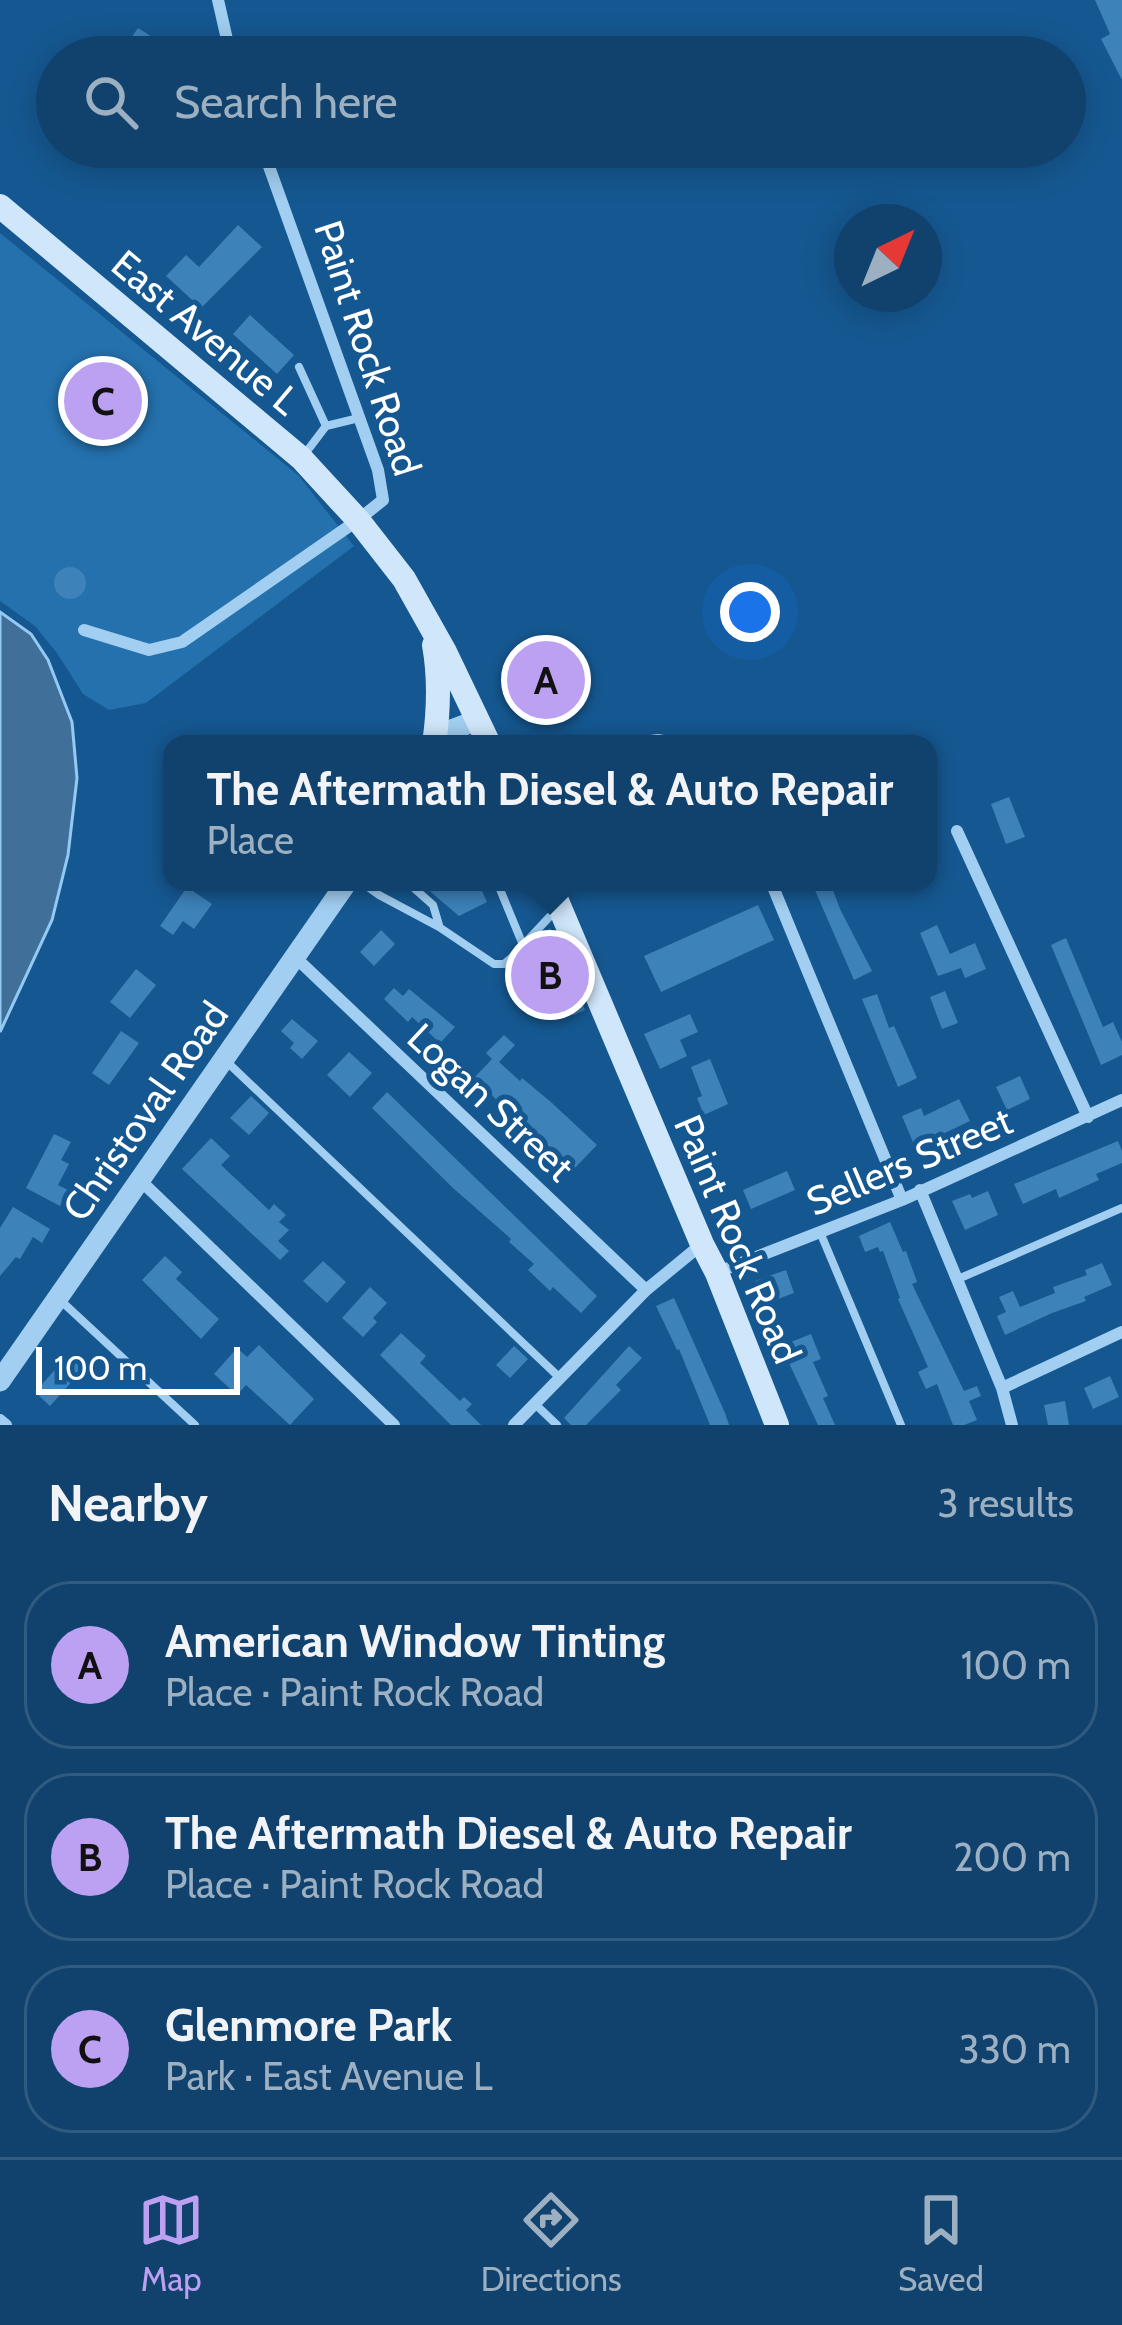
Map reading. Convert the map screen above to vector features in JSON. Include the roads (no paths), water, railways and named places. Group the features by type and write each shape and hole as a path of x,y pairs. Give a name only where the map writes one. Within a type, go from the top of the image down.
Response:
{"main road":[{"name":"East Avenue L","path":"0,206 301,458 358,520"},
{"name":"Paint Rock Road","path":"358,520 404,579 485,735"},
{"path":"430,625 439,674 437,735"},
{"name":"Paint Rock Road","path":"553,891 777,1425"}],"street":[{"path":"218,0 226,36"},
{"name":"Paint Rock Road","path":"270,168 378,470 382,500 358,520"},
{"path":"84,630 149,650 182,642 358,520"},
{"path":"446,735 478,720"},
{"path":"957,831 1088,1117"},
{"name":"Christoval Road","path":"0,1381 340,891"},
{"path":"775,891 902,1200"},
{"name":"Logan Street","path":"296,958 646,1290"},
{"name":"Sellers Street","path":"717,1273 902,1200 1122,1100"},
{"path":"140,1180 394,1425"},
{"path":"920,1190 1002,1388 1012,1425"},
{"path":"514,1425 646,1290 702,1244"},
{"path":"1002,1388 1122,1332"}],"lane":[{"path":"299,367 326,426"},
{"path":"301,458 326,426 359,418"},
{"path":"377,891 494,964 503,964 559,907"},
{"path":"417,891 433,905 440,927"},
{"path":"500,891 523,945"},
{"path":"225,1060 560,1378"},
{"path":"957,1280 1122,1208"},
{"path":"820,1232 901,1425"},
{"path":"58,1298 195,1425"},
{"path":"535,1404 556,1425"}],"place":[{"name":"Glenmore Park","path":"103,401"},
{"name":"American Window Tinting","path":"546,680"},
{"name":"The Aftermath Diesel & Auto Repair","path":"550,975"}]}
